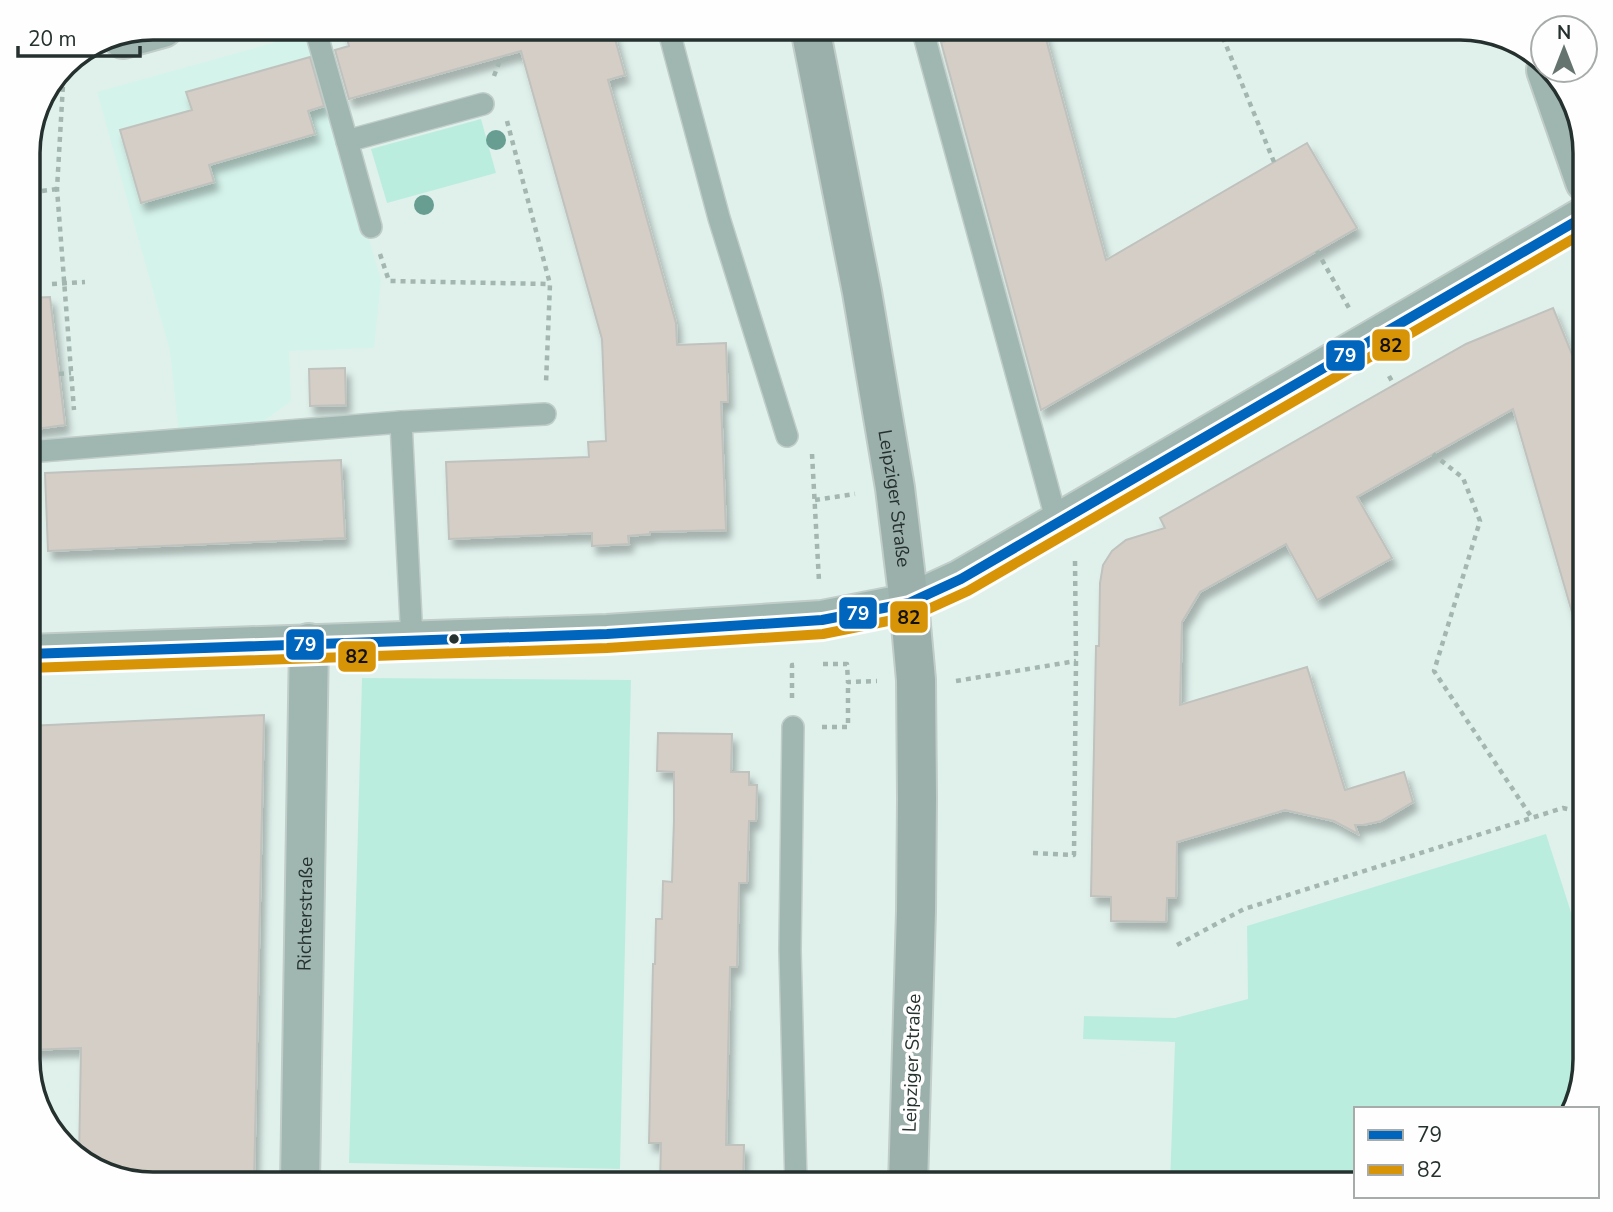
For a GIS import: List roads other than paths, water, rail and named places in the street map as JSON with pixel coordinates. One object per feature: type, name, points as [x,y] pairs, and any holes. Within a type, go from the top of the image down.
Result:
[{"type":"main road","name":"Leipziger Straße","points":[[812,40],[862,292],[895,488],[916,680],[916,911],[908,1172]]},
{"type":"main road","points":[[1554,92],[1572,146]]},
{"type":"street","points":[[40,654],[620,633],[821,620],[909,603],[961,579],[1573,223]]},
{"type":"street","name":"Richterstraße","points":[[300,1172],[309,643]]},
{"type":"lane","points":[[318,40],[371,227]]},
{"type":"lane","points":[[671,40],[719,218],[787,436]]},
{"type":"lane","points":[[925,40],[1057,522]]},
{"type":"lane","points":[[347,141],[493,107]]},
{"type":"lane","points":[[40,451],[401,422],[545,414]]},
{"type":"lane","points":[[401,422],[412,640]]},
{"type":"lane","points":[[793,727],[790,950],[796,1172]]}]
